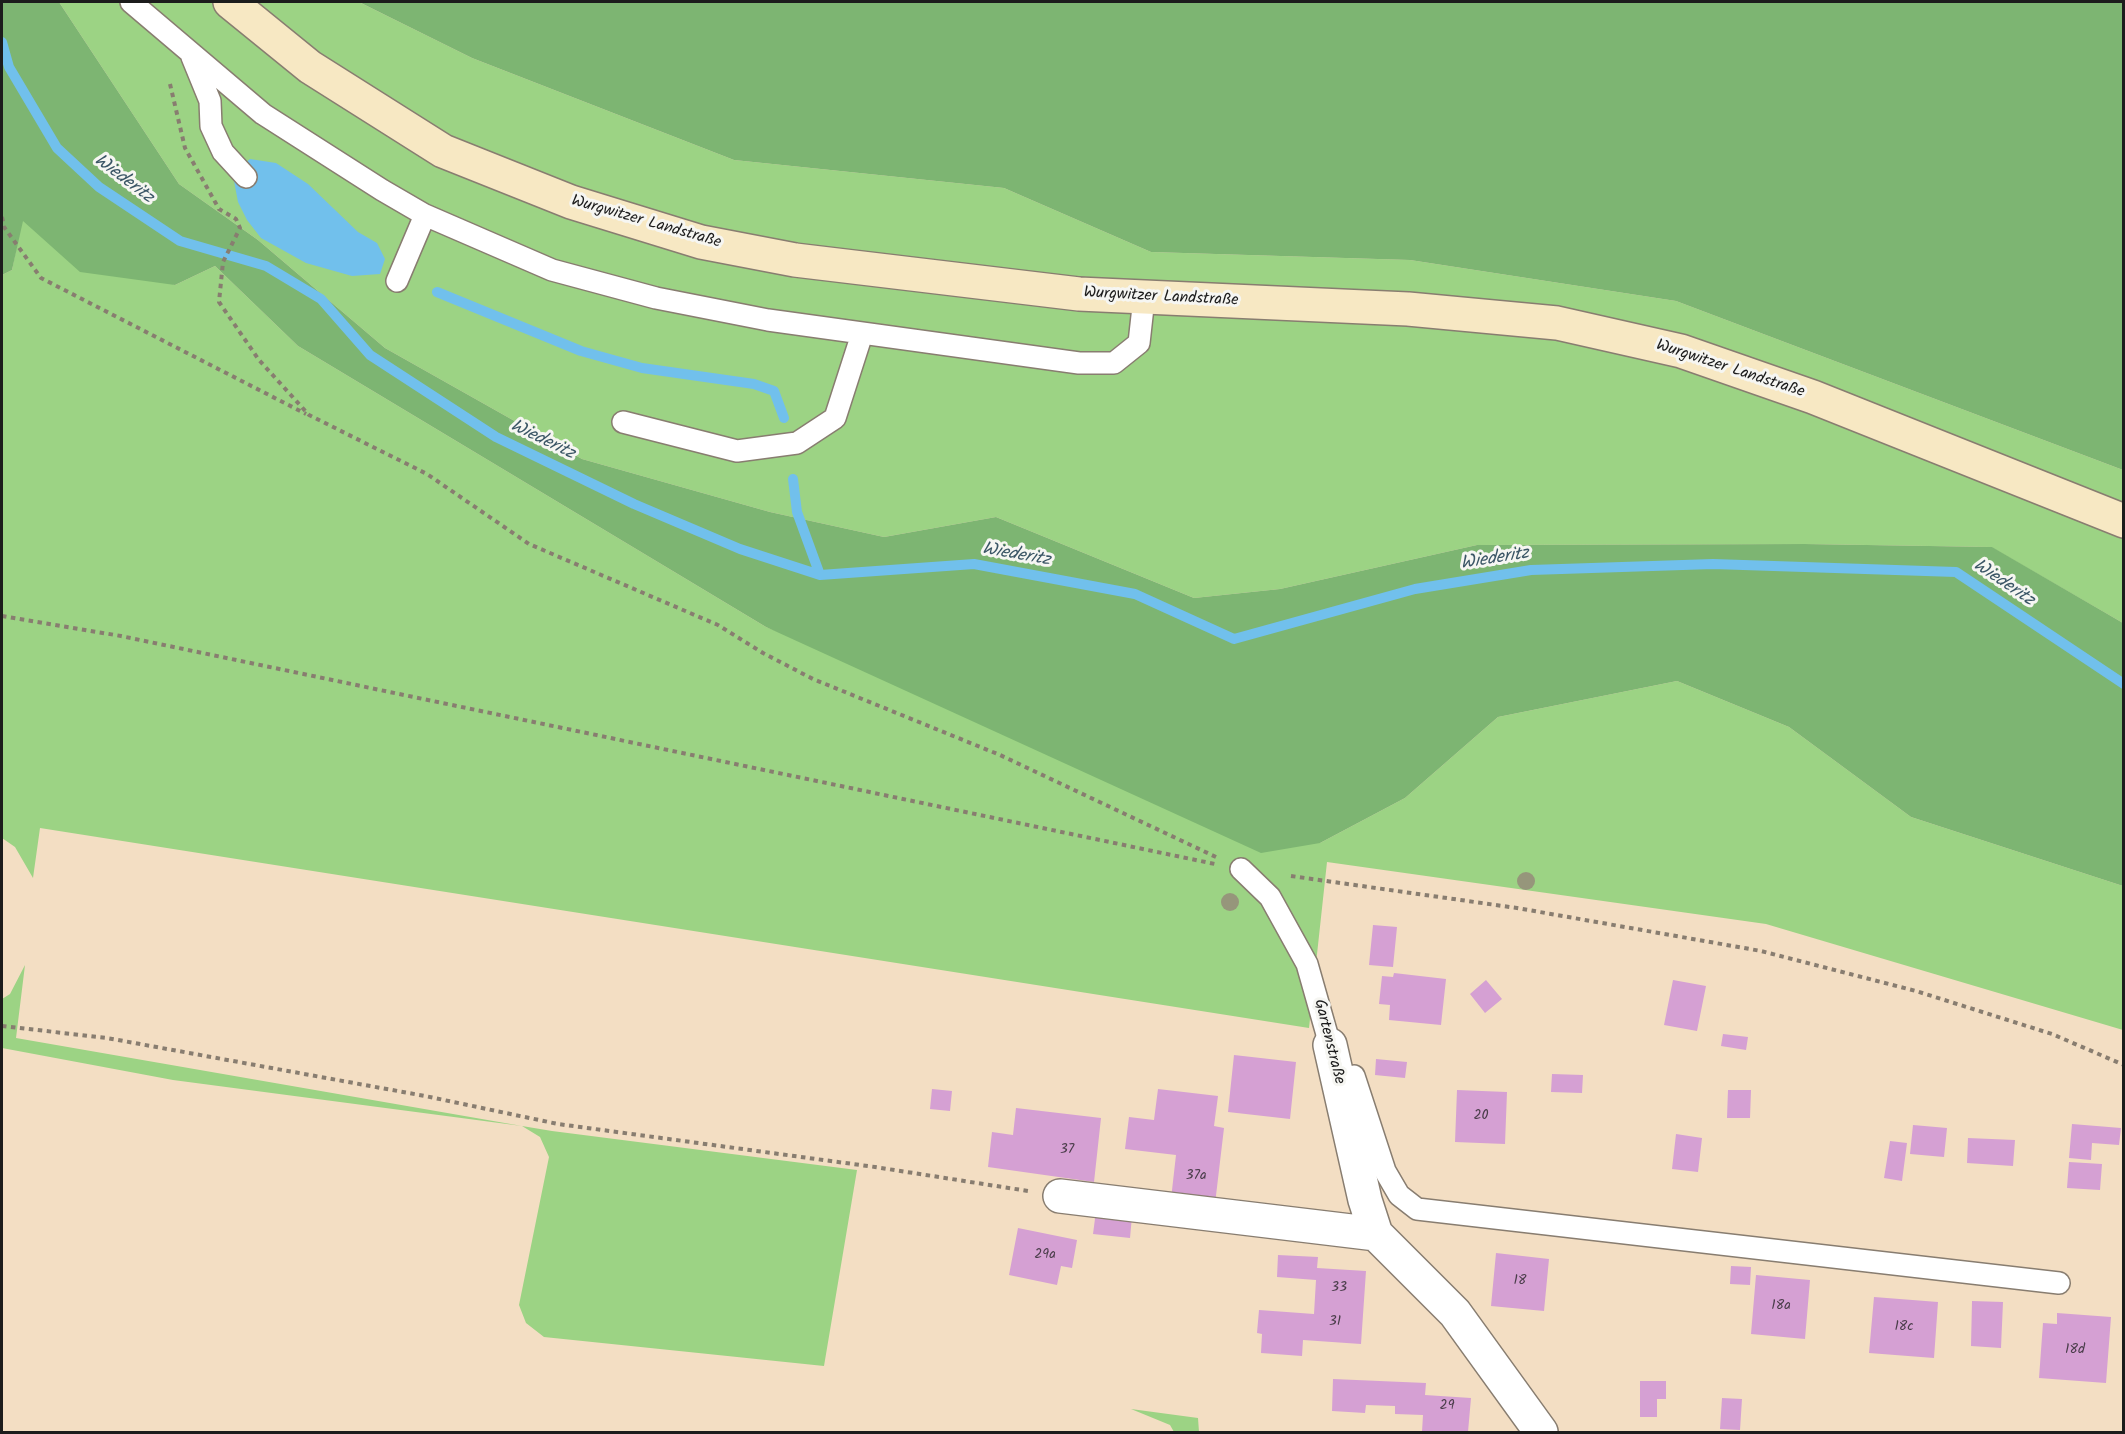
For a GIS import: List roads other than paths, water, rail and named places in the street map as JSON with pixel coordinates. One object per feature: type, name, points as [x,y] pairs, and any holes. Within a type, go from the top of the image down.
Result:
[{"type":"main road","name":"Wurgwitzer Landstraße","points":[[230,2],[310,67],[443,151],[571,202],[701,242],[795,260],[1079,294],[1408,309],[1557,323],[1681,351],[1813,397],[2124,521]]},
{"type":"street","name":"Gartenstraße","points":[[1330,1045],[1365,1200],[1376,1234],[1455,1313],[1541,1432]]},
{"type":"street","points":[[1060,1196],[1376,1234]]},
{"type":"lane","points":[[131,2],[263,114],[425,215],[552,270],[656,298],[768,320],[1079,363],[1114,363],[1138,343],[1144,298]]},
{"type":"lane","points":[[190,53],[210,101],[211,126],[224,152],[246,177]]},
{"type":"lane","points":[[397,281],[425,215]]},
{"type":"lane","points":[[623,422],[737,451],[797,443],[835,418],[862,334]]},
{"type":"lane","name":"Gartenstraße","points":[[1240,869],[1270,897],[1307,964],[1330,1045]]},
{"type":"lane","points":[[1354,1076],[1385,1171],[1399,1195],[1418,1209],[2059,1283]]},
{"type":"water","points":[[250,159],[276,163],[308,184],[358,232],[377,243],[385,259],[380,274],[352,276],[306,263],[261,238],[247,220],[238,202],[234,181],[239,168]]},
{"type":"waterway","name":"Wiederitz","points":[[2,42],[9,67],[57,148],[99,187],[180,241],[266,266],[321,299],[370,355],[496,437],[634,504],[740,549],[820,575],[974,564],[1135,594],[1234,639],[1415,589],[1531,570],[1713,564],[1956,572],[2124,684]]},
{"type":"waterway","points":[[437,292],[581,351],[642,368],[754,384],[774,391],[784,418]]},
{"type":"waterway","points":[[793,479],[797,512],[820,575]]}]
